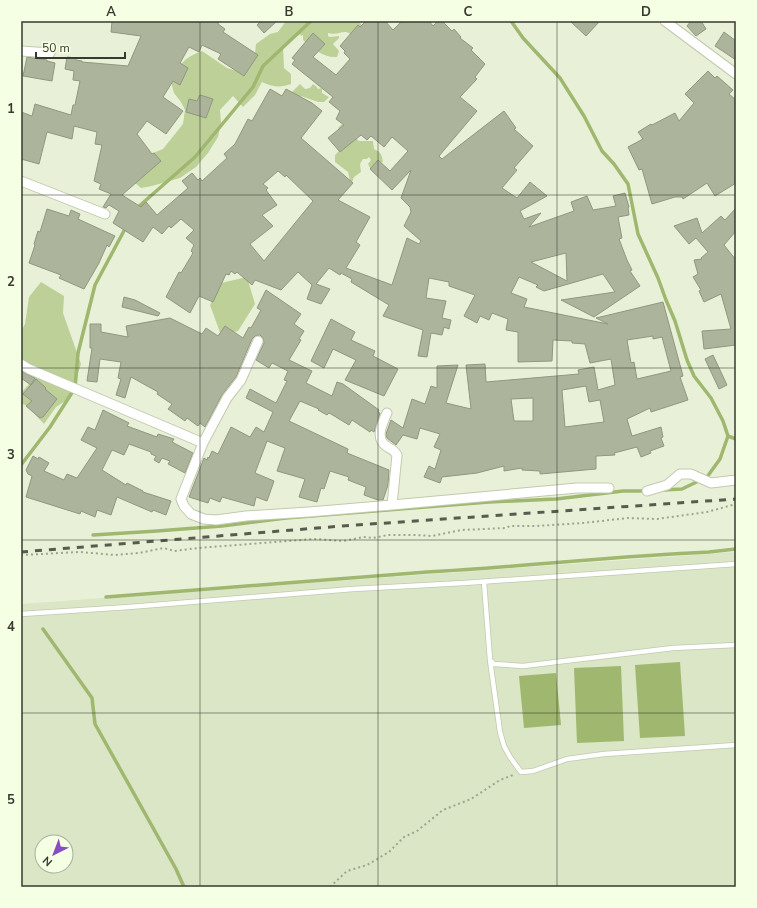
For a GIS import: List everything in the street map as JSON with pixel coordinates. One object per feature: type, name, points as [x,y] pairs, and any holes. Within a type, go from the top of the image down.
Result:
[{"type":"street","points":[[665,21],[736,74]]},
{"type":"street","points":[[21,51],[50,53]]},
{"type":"street","points":[[21,181],[105,214]]},
{"type":"street","points":[[258,341],[240,380],[227,398],[203,443],[182,499],[184,506],[191,514],[204,519],[216,520],[246,516],[392,505],[577,488],[609,488]]},
{"type":"street","points":[[21,364],[203,443]]},
{"type":"street","points":[[387,412],[380,432],[385,446],[393,449],[397,455],[392,505]]},
{"type":"street","points":[[646,491],[667,484],[680,474],[691,474],[711,483],[736,480]]},
{"type":"lane","points":[[21,614],[353,589],[484,582],[736,564]]},
{"type":"lane","points":[[484,582],[490,660],[500,732],[504,746],[521,772],[533,771],[567,759],[604,754],[736,745]]},
{"type":"lane","points":[[490,660],[494,664],[523,666],[673,648],[736,645]]},
{"type":"path","points":[[21,555],[80,552],[115,554],[139,553],[164,548],[174,551],[314,539],[342,541],[388,535],[432,536],[448,532],[506,528],[510,526],[583,523],[628,518],[657,519],[707,512],[736,504]]},
{"type":"path","points":[[330,887],[347,871],[367,865],[389,852],[404,837],[417,831],[443,810],[471,799],[500,780],[521,772]]},
{"type":"shaded area","points":[[286,21],[360,21],[362,29],[357,39],[345,32],[336,34],[328,33],[328,36],[330,37],[339,36],[333,44],[339,51],[337,57],[327,56],[318,52],[303,40],[303,35],[301,36],[300,34],[283,46],[284,68],[291,74],[291,84],[276,86],[262,82],[255,95],[243,107],[233,96],[220,110],[221,123],[218,137],[208,153],[196,167],[180,178],[141,188],[133,181],[153,153],[163,149],[183,124],[185,110],[174,93],[171,82],[183,62],[202,51],[227,68],[240,72],[255,54],[256,44],[270,34],[278,32]]},
{"type":"shaded area","points":[[300,84],[305,89],[310,88],[313,84],[318,89],[322,88],[322,93],[329,97],[324,102],[318,102],[301,96],[294,101],[289,95]]},
{"type":"shaded area","points":[[342,124],[359,141],[373,141],[374,149],[381,154],[383,162],[377,163],[373,168],[370,168],[368,164],[371,160],[369,157],[367,159],[363,159],[360,164],[361,172],[354,177],[351,185],[348,172],[335,162],[335,155],[342,148],[344,136],[338,128]]},
{"type":"shaded area","points":[[247,277],[255,304],[238,331],[221,335],[210,305],[221,283]]},
{"type":"shaded area","points":[[41,282],[64,296],[63,313],[81,364],[70,398],[56,407],[44,424],[27,406],[21,403],[21,393],[36,376],[21,367],[21,331],[25,324],[29,297]]},
{"type":"shaded area","points":[[736,552],[736,887],[21,887],[21,604]]},
{"type":"shaded area","points":[[680,662],[685,736],[640,738],[635,665]]},
{"type":"shaded area","points":[[621,666],[624,741],[577,743],[574,668]]},
{"type":"shaded area","points":[[556,673],[561,725],[524,728],[519,676]]},
{"type":"building","points":[[112,21],[219,21],[218,24],[225,29],[223,32],[258,55],[244,76],[218,59],[221,54],[202,45],[199,52],[189,47],[180,63],[188,68],[180,85],[173,81],[163,97],[183,111],[166,134],[147,121],[137,134],[152,154],[154,153],[161,161],[122,195],[141,207],[146,202],[157,215],[188,188],[182,181],[192,173],[198,180],[200,178],[202,181],[227,158],[224,154],[235,144],[248,119],[252,121],[270,89],[282,96],[286,89],[312,103],[322,111],[301,138],[353,183],[338,200],[370,217],[356,242],[360,245],[346,268],[392,285],[407,238],[419,244],[421,241],[404,226],[411,212],[410,207],[401,198],[411,170],[392,190],[370,169],[378,160],[390,171],[408,151],[392,137],[384,147],[371,136],[367,140],[361,135],[340,152],[328,138],[344,125],[336,119],[340,111],[329,102],[333,97],[292,64],[295,60],[292,58],[313,33],[325,44],[313,57],[336,75],[350,59],[340,46],[358,25],[360,27],[366,21],[385,21],[393,30],[402,21],[429,21],[433,26],[438,21],[442,21],[452,31],[454,29],[461,37],[460,38],[473,48],[471,50],[485,64],[475,77],[477,79],[460,97],[477,111],[439,156],[442,159],[504,111],[516,128],[514,129],[533,146],[514,168],[517,170],[502,188],[517,198],[530,182],[547,196],[520,211],[524,219],[541,213],[529,227],[574,211],[571,202],[587,196],[593,210],[616,206],[613,196],[625,193],[629,207],[629,215],[618,217],[622,238],[619,239],[632,270],[630,271],[640,286],[594,317],[561,300],[615,292],[603,274],[544,291],[536,287],[538,285],[519,277],[511,293],[527,299],[524,307],[608,324],[596,318],[663,302],[683,376],[680,377],[688,400],[651,412],[650,408],[627,419],[632,436],[661,427],[663,437],[661,438],[664,446],[650,451],[651,453],[641,457],[637,447],[614,453],[615,455],[596,456],[596,469],[540,474],[540,471],[522,470],[522,468],[504,471],[504,466],[477,473],[442,477],[440,483],[424,477],[429,466],[435,469],[441,450],[434,447],[440,434],[420,428],[417,439],[403,435],[396,445],[387,438],[386,434],[391,420],[403,428],[412,399],[425,404],[431,386],[437,388],[437,366],[458,365],[446,403],[471,409],[466,365],[485,364],[486,382],[579,374],[578,370],[594,367],[598,390],[615,385],[611,359],[590,363],[585,344],[572,343],[572,341],[553,340],[552,361],[518,362],[518,332],[506,330],[508,319],[492,313],[489,320],[480,316],[477,323],[464,316],[475,295],[449,286],[449,282],[429,278],[426,298],[446,301],[442,318],[451,320],[449,329],[444,327],[442,335],[431,333],[427,357],[418,356],[423,330],[383,316],[389,305],[351,282],[352,279],[341,273],[340,275],[329,268],[316,284],[330,289],[321,304],[307,299],[312,285],[298,272],[281,290],[255,280],[252,285],[237,272],[235,274],[231,271],[229,275],[226,274],[213,302],[199,296],[190,313],[166,297],[179,272],[181,273],[193,253],[191,251],[194,245],[186,238],[194,230],[181,219],[171,228],[169,226],[162,234],[153,227],[143,242],[113,223],[119,211],[109,205],[106,208],[103,207],[111,194],[99,189],[101,184],[94,181],[102,145],[95,144],[97,132],[74,126],[72,139],[47,132],[39,164],[21,159],[21,112],[32,116],[35,104],[71,115],[73,105],[75,105],[80,81],[73,80],[74,71],[65,69],[67,57],[76,58],[76,60],[82,62],[128,66],[141,36],[111,32]],"holes":[[[278,171],[285,177],[286,175],[313,201],[264,261],[250,244],[273,226],[262,215],[277,205],[266,190],[268,188],[263,184]],[[566,253],[567,281],[531,262]],[[653,336],[653,339],[662,337],[671,371],[637,379],[634,362],[631,363],[627,340]],[[586,386],[589,402],[600,400],[604,422],[565,427],[562,390]],[[533,398],[533,421],[514,421],[511,399]]]},
{"type":"building","points":[[261,21],[277,21],[264,33],[257,25]]},
{"type":"building","points":[[570,21],[600,21],[586,36]]},
{"type":"building","points":[[691,21],[701,21],[706,29],[696,36],[687,26]]},
{"type":"building","points":[[724,32],[736,41],[736,60],[715,46]]},
{"type":"building","points":[[27,57],[47,60],[55,63],[52,81],[23,76]]},
{"type":"building","points":[[708,71],[715,78],[717,76],[733,90],[729,94],[736,100],[736,183],[715,196],[707,183],[683,199],[682,197],[675,197],[652,204],[642,169],[639,170],[628,147],[643,139],[638,132],[651,124],[652,125],[675,113],[679,121],[694,103],[685,94]]},
{"type":"building","points":[[200,95],[213,99],[206,118],[186,112],[189,99],[197,101]]},
{"type":"building","points":[[736,208],[736,231],[724,245],[736,260],[736,345],[704,349],[702,331],[731,329],[721,294],[704,302],[699,291],[701,290],[693,277],[698,274],[694,260],[702,259],[701,258],[708,252],[696,238],[689,244],[674,226],[697,218],[702,233],[721,216],[725,220]]},
{"type":"building","points":[[47,209],[69,216],[71,210],[80,214],[78,219],[115,236],[109,247],[107,245],[99,263],[84,289],[59,278],[61,275],[29,263],[38,231],[40,232]]},
{"type":"building","points":[[266,290],[301,314],[294,324],[304,331],[299,339],[301,340],[289,360],[312,371],[306,383],[332,396],[337,382],[343,384],[379,410],[378,412],[380,413],[374,432],[371,430],[370,432],[352,420],[349,425],[329,413],[327,415],[318,410],[319,409],[300,401],[289,421],[348,449],[347,453],[389,470],[388,485],[383,500],[378,500],[364,495],[366,487],[348,480],[349,477],[330,471],[324,489],[321,488],[317,502],[299,497],[305,479],[277,471],[285,448],[267,441],[255,473],[274,481],[267,501],[256,497],[254,506],[222,497],[220,502],[210,498],[208,503],[189,497],[204,458],[207,460],[212,451],[218,454],[231,427],[250,437],[256,427],[264,432],[273,412],[246,398],[250,389],[276,403],[287,381],[284,380],[288,371],[272,363],[269,368],[256,360],[264,343],[263,338],[260,335],[255,336],[252,339],[236,377],[222,395],[205,427],[200,423],[198,426],[187,418],[185,421],[168,409],[172,404],[157,394],[158,392],[131,377],[125,398],[116,395],[121,379],[118,378],[121,362],[100,359],[97,382],[87,381],[92,348],[90,348],[90,324],[101,324],[101,332],[128,337],[126,326],[170,318],[202,334],[206,328],[218,336],[225,326],[243,338],[249,327],[251,328],[261,310],[257,308]]},
{"type":"building","points":[[124,297],[135,300],[160,313],[158,316],[122,307]]},
{"type":"building","points":[[331,319],[355,332],[351,340],[375,351],[373,356],[398,369],[384,396],[345,380],[356,360],[333,349],[324,368],[311,361]]},
{"type":"building","points":[[713,355],[727,385],[719,389],[705,359]]},
{"type":"building","points":[[21,371],[35,378],[31,385],[21,378]]},
{"type":"building","points":[[36,379],[57,399],[43,417],[40,418],[26,406],[32,401],[23,394]]},
{"type":"building","points":[[103,410],[129,423],[127,426],[157,437],[158,434],[174,439],[172,442],[193,453],[185,473],[168,464],[170,461],[162,458],[159,463],[154,460],[156,456],[151,454],[151,452],[129,444],[124,455],[112,450],[102,470],[126,485],[127,483],[143,492],[171,501],[166,515],[153,510],[152,512],[117,497],[111,515],[97,510],[95,517],[81,511],[80,514],[26,497],[32,476],[28,474],[26,470],[33,456],[38,459],[39,457],[49,463],[44,471],[64,480],[67,474],[77,478],[97,448],[81,440],[88,427],[95,430]]},
{"type":"waterway","points":[[137,208],[195,157],[253,87],[263,66],[311,21]]},
{"type":"waterway","points":[[511,21],[523,38],[560,78],[584,116],[602,151],[614,164],[628,184],[638,234],[675,321],[687,360],[694,376],[711,398],[723,421],[728,436],[720,459],[707,477],[682,489],[663,490]]},
{"type":"waterway","points":[[21,465],[50,427],[75,388],[78,353],[95,285],[126,227]]},
{"type":"waterway","points":[[728,436],[736,439]]},
{"type":"waterway","points":[[93,535],[222,526],[286,518],[489,502],[556,499],[623,491],[646,491]]},
{"type":"waterway","points":[[106,597],[736,549]]},
{"type":"waterway","points":[[43,629],[92,698],[95,724],[176,869],[184,887]]},
{"type":"railway","points":[[21,552],[342,526],[736,499]]}]
